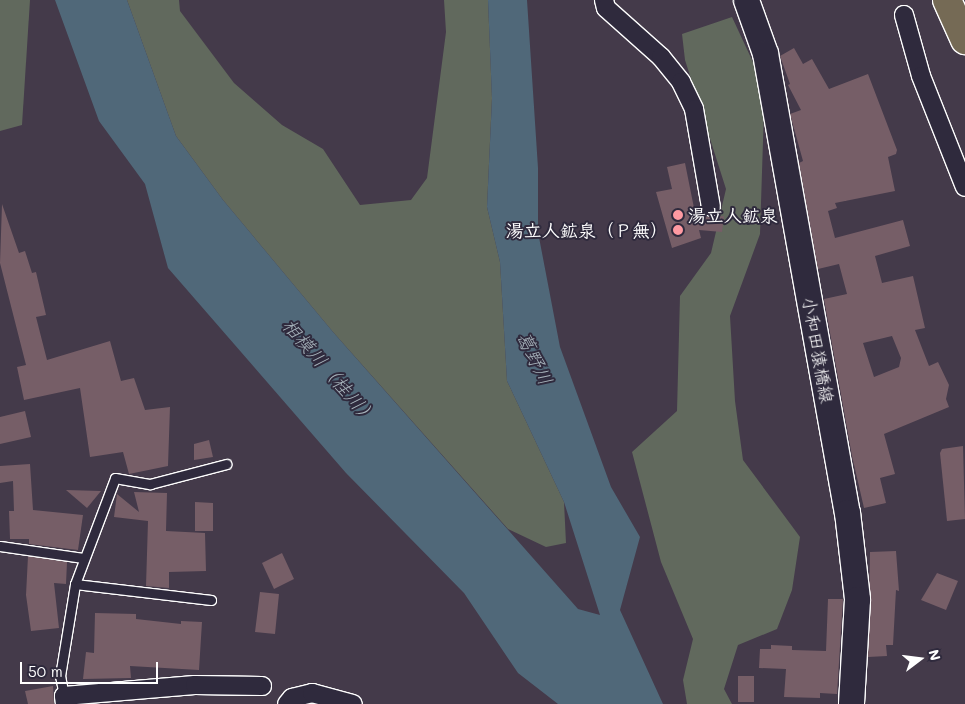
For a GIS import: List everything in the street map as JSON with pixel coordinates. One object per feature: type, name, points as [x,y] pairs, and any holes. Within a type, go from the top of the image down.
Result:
[{"type":"highway","points":[[947,0],[965,40]]},
{"type":"main road","name":"小和田猿橋線","points":[[746,0],[765,53],[846,512],[857,599],[851,704]]},
{"type":"street","points":[[604,0],[606,8],[661,57],[681,82],[694,109],[711,207]]},
{"type":"street","points":[[904,15],[922,76],[965,186]]},
{"type":"street","points":[[65,700],[195,685],[262,686]]},
{"type":"street","points":[[287,704],[292,698],[312,693],[353,704]]},
{"type":"lane","points":[[65,700],[60,676],[75,584],[83,558],[115,478],[150,484],[226,464]]},
{"type":"lane","points":[[0,546],[83,558]]},
{"type":"lane","points":[[75,584],[211,600]]},
{"type":"shaded area","points":[[0,0],[30,0],[22,125],[0,131]]},
{"type":"shaded area","points":[[127,0],[179,0],[180,11],[234,83],[282,125],[323,149],[360,205],[411,200],[427,178],[446,32],[444,0],[488,0],[492,98],[487,207],[500,262],[507,381],[564,502],[566,543],[546,547],[508,529],[333,332],[223,200],[176,136]]},
{"type":"shaded area","points":[[732,17],[759,75],[764,110],[760,234],[730,316],[735,401],[743,460],[800,537],[792,590],[777,629],[738,645],[724,689],[732,704],[687,704],[683,680],[693,639],[661,562],[632,452],[677,411],[680,296],[711,253],[726,189],[685,60],[682,34]]},
{"type":"water","points":[[55,0],[127,0],[176,136],[223,200],[333,332],[578,609],[600,615],[564,502],[507,381],[500,262],[487,207],[492,99],[488,0],[527,0],[538,168],[538,232],[560,347],[611,487],[640,537],[620,610],[663,704],[558,704],[518,673],[464,593],[346,473],[168,268],[145,184],[99,121]]},
{"type":"building","points":[[794,48],[803,64],[812,59],[829,89],[868,74],[897,150],[896,154],[888,157],[895,191],[835,203],[837,208],[828,211],[835,238],[903,220],[910,246],[875,256],[882,283],[913,276],[925,328],[915,330],[929,366],[938,362],[949,385],[946,399],[949,407],[884,434],[895,474],[880,478],[886,503],[864,508],[852,456],[824,299],[847,294],[839,264],[818,269],[799,163],[803,161],[790,114],[801,110],[788,85],[790,84],[780,56]],"holes":[[[892,336],[901,358],[899,367],[874,377],[863,343]]]},
{"type":"building","name":"湯立人鉱泉","points":[[685,163],[695,213],[708,217],[724,216],[722,232],[699,230],[701,238],[672,248],[656,192],[672,189],[667,167]]},
{"type":"building","points":[[2,204],[19,253],[25,251],[32,273],[36,272],[46,315],[36,317],[47,360],[110,341],[121,381],[134,378],[145,410],[170,407],[168,466],[129,474],[123,452],[90,457],[80,388],[24,400],[17,367],[26,365],[0,263]]},
{"type":"building","points":[[25,411],[31,437],[0,444],[0,417]]},
{"type":"building","points":[[209,440],[213,457],[194,460],[194,444]]},
{"type":"building","points":[[963,446],[965,519],[947,521],[940,453],[942,449]]},
{"type":"building","points":[[30,464],[33,510],[83,515],[78,550],[29,544],[29,539],[10,539],[9,511],[14,511],[13,481],[0,483],[0,466]]},
{"type":"building","points":[[66,490],[101,491],[87,508]]},
{"type":"building","points":[[134,492],[167,493],[166,531],[205,533],[206,571],[169,572],[169,588],[146,586],[148,521],[114,517],[117,494],[139,512]]},
{"type":"building","points":[[195,502],[213,503],[213,531],[195,531]]},
{"type":"building","points":[[896,551],[899,591],[896,590],[893,645],[886,645],[887,656],[868,657],[870,552]]},
{"type":"building","points":[[282,553],[294,579],[274,589],[262,563]]},
{"type":"building","points":[[28,556],[67,562],[66,584],[54,583],[59,628],[31,631],[26,595]]},
{"type":"building","points":[[937,573],[958,581],[946,610],[921,600]]},
{"type":"building","points":[[260,592],[279,594],[275,634],[255,632]]},
{"type":"building","points":[[828,599],[843,599],[837,694],[820,693],[820,698],[784,697],[786,669],[759,668],[760,649],[771,649],[771,645],[792,646],[792,650],[826,651]]},
{"type":"building","points":[[95,613],[136,614],[136,619],[181,624],[181,621],[202,622],[199,670],[130,666],[131,678],[83,679],[86,652],[94,653]]},
{"type":"building","points":[[738,676],[754,676],[754,702],[738,702]]},
{"type":"building","points":[[53,686],[54,704],[28,704],[25,691]]},
{"type":"place","name":"湯立人鉱泉","points":[[678,215]]},
{"type":"place","name":"湯立人鉱泉（Ｐ無）","points":[[678,230]]},
{"type":"water label","name":"葛野川","points":[[535,358]]},
{"type":"water label","name":"相模川（桂川）","points":[[330,371]]}]
